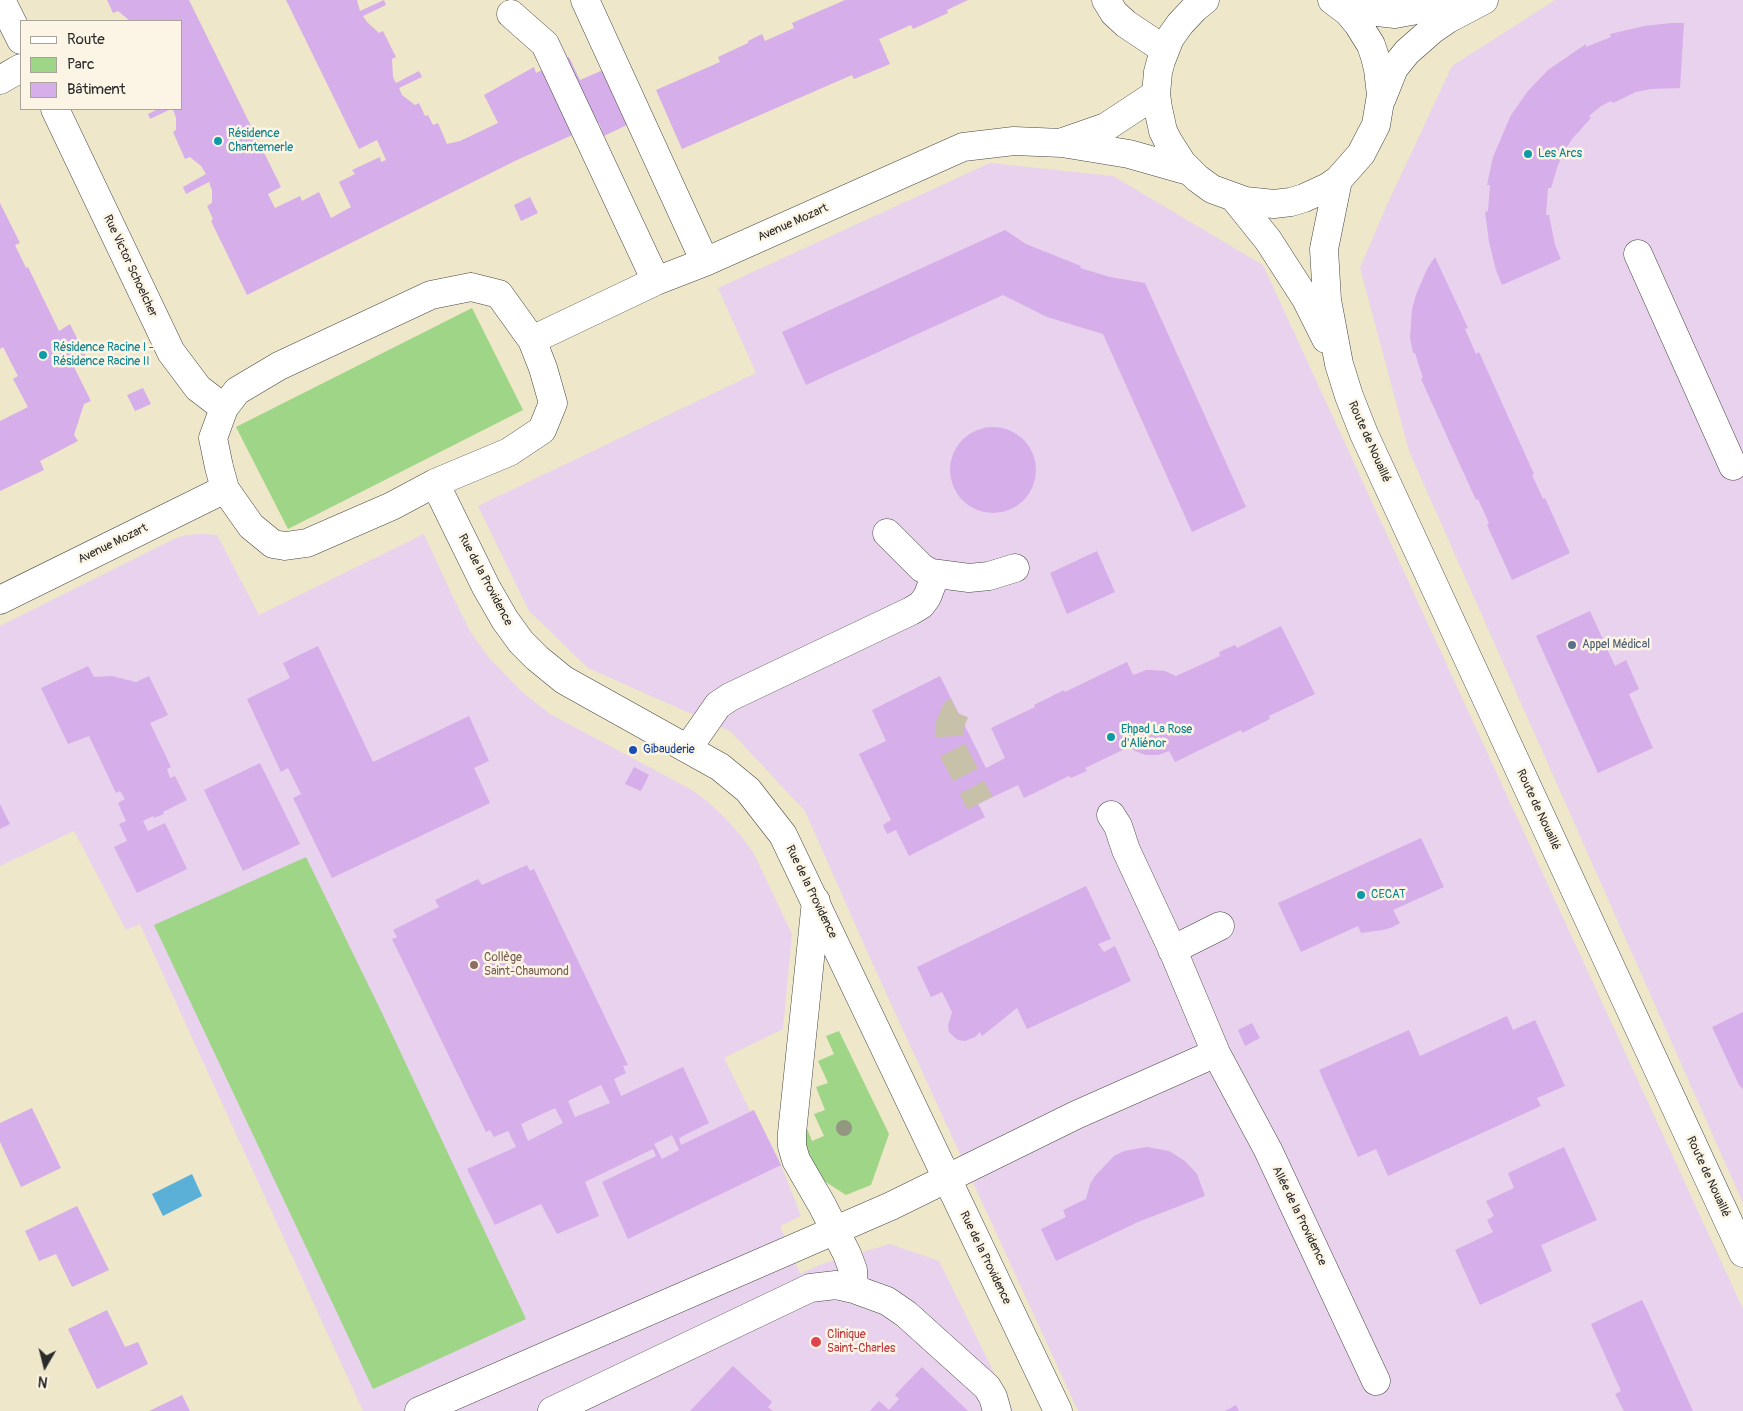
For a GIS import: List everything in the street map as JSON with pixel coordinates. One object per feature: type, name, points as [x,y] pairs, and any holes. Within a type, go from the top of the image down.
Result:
[{"type":"street","points":[[585,0],[705,262]]},
{"type":"street","points":[[1106,0],[1114,13],[1126,24],[1165,50]]},
{"type":"street","points":[[1332,0],[1348,12],[1358,24],[1371,46],[1378,69],[1380,106]]},
{"type":"street","points":[[1338,0],[1369,11],[1395,14],[1412,12],[1447,0]]},
{"type":"street","points":[[1202,1],[1180,24],[1165,50],[1158,72],[1156,94],[1160,117],[1168,141],[1189,171],[1212,189],[1235,199],[1256,203],[1291,202],[1318,192],[1338,180],[1354,165],[1367,145],[1376,126],[1380,106],[1391,74],[1407,52],[1448,19],[1484,0]]},
{"type":"street","points":[[0,2],[3,4],[20,38]]},
{"type":"street","points":[[512,14],[545,44],[656,281]]},
{"type":"street","points":[[0,80],[20,69]]},
{"type":"street","name":"Avenue Mozart","points":[[1062,143],[1106,127],[1156,94]]},
{"type":"street","name":"Rue Victor Schoelcher","points":[[55,110],[171,352],[198,388],[224,408]]},
{"type":"street","name":"Avenue Mozart","points":[[532,340],[656,281],[705,262],[963,147],[1014,141],[1062,143],[1129,154],[1189,171]]},
{"type":"street","name":"Route de Nouaillé","points":[[1338,180],[1324,249],[1328,300],[1339,364],[1349,396],[1368,443],[1741,1243]]},
{"type":"street","name":"Route de Nouaillé","points":[[1235,199],[1268,240],[1306,299],[1339,364]]},
{"type":"street","points":[[1638,254],[1733,466]]},
{"type":"street","points":[[471,287],[499,294],[532,340],[543,368],[553,403],[542,430],[509,452],[435,483],[392,506],[307,543],[284,546],[274,544],[251,526],[226,489],[213,438],[224,408],[237,391],[280,366],[432,295],[471,287]]},
{"type":"street","name":"Rue de la Providence","points":[[435,483],[486,587],[505,620],[537,658],[564,680],[720,767],[748,790],[783,835],[1058,1411]]},
{"type":"street","name":"Avenue Mozart","points":[[0,600],[226,489]]},
{"type":"street","points":[[887,533],[922,568],[936,574],[960,578],[976,578],[1015,568]]},
{"type":"street","points":[[688,748],[718,705],[730,697],[912,611],[927,597],[936,574]]},
{"type":"street","name":"Allée de la Providence","points":[[1111,815],[1118,826],[1126,850],[1172,950],[1216,1054],[1268,1150],[1376,1381]]},
{"type":"street","points":[[816,901],[795,1095],[792,1146],[796,1160],[835,1230],[853,1270],[854,1289]]},
{"type":"street","points":[[1172,950],[1220,926]]},
{"type":"street","points":[[419,1411],[891,1206],[1076,1115],[1216,1054]]},
{"type":"street","points":[[552,1411],[810,1288],[836,1285],[854,1289],[887,1301],[906,1314],[987,1387],[993,1397],[997,1411]]},
{"type":"shaded area","points":[[1555,0],[1743,0],[1743,1203],[1409,451],[1360,268],[1386,207],[1452,66]]},
{"type":"shaded area","points":[[990,163],[1113,176],[1263,265],[1743,1309],[1743,1411],[1078,1411],[870,958],[805,811],[730,731],[588,668],[529,611],[478,506],[756,373],[718,288]]},
{"type":"shaded area","name":"Collège Saint-Chaumond","points":[[202,534],[217,535],[259,615],[424,534],[471,633],[490,659],[521,691],[550,714],[692,790],[725,818],[754,854],[792,934],[783,1029],[724,1058],[750,1111],[754,1110],[781,1165],[801,1216],[780,1226],[800,1274],[822,1264],[890,1244],[939,1261],[1013,1411],[363,1411],[140,924],[126,930],[74,831],[0,866],[0,626],[176,538]]},
{"type":"green space","points":[[472,308],[523,410],[288,529],[236,427]]},
{"type":"green space","points":[[306,857],[382,1013],[526,1319],[373,1389],[154,925]]},
{"type":"green space","points":[[839,1031],[889,1134],[871,1185],[846,1195],[818,1177],[804,1151],[803,1118],[812,1141],[824,1136],[814,1114],[825,1110],[816,1087],[828,1083],[818,1061],[834,1054],[826,1036]]},
{"type":"water","points":[[192,1174],[202,1196],[163,1216],[152,1194]]},
{"type":"building","points":[[107,0],[189,0],[281,187],[268,194],[275,208],[300,196],[302,201],[319,192],[331,218],[351,207],[339,182],[355,174],[352,170],[380,157],[381,162],[386,160],[377,140],[359,149],[286,0],[357,0],[360,11],[384,0],[386,5],[363,16],[379,33],[383,31],[396,57],[392,59],[393,77],[396,83],[419,71],[422,77],[399,88],[402,95],[415,105],[419,103],[425,116],[428,115],[433,125],[438,123],[447,144],[460,141],[498,123],[484,95],[534,67],[536,73],[569,57],[580,80],[603,70],[627,125],[604,136],[599,123],[517,160],[247,295],[211,221],[213,219],[207,206],[212,203],[212,190],[209,182],[186,194],[183,187],[206,174],[201,166],[190,157],[185,159],[173,132],[176,130],[176,118],[173,110],[182,110],[182,20],[129,20],[118,11],[113,13]]},
{"type":"building","points":[[845,0],[968,0],[947,10],[948,13],[913,29],[911,25],[879,39],[890,64],[854,79],[852,75],[682,149],[656,90],[720,62],[718,57],[762,34],[765,41],[794,28],[792,23]]},
{"type":"building","name":"Les Arcs","points":[[1684,23],[1680,88],[1651,89],[1636,92],[1613,103],[1611,101],[1601,106],[1589,116],[1591,118],[1572,139],[1564,152],[1551,188],[1548,188],[1546,215],[1549,215],[1555,245],[1561,259],[1502,285],[1489,242],[1485,212],[1488,211],[1490,185],[1487,185],[1493,157],[1511,115],[1528,91],[1548,70],[1586,44],[1586,47],[1611,37],[1610,34],[1644,26]]},
{"type":"building","points":[[156,110],[169,110],[150,119],[148,114]]},
{"type":"building","points":[[530,197],[538,213],[521,221],[514,205]]},
{"type":"building","name":"Résidence Racine I - Résidence Racine II","points":[[0,203],[20,243],[15,245],[26,268],[28,267],[59,331],[70,324],[87,359],[73,365],[91,401],[84,404],[74,435],[78,441],[40,461],[44,470],[0,491],[0,421],[28,407],[13,379],[18,376],[3,347],[0,349]]},
{"type":"building","points":[[1005,230],[1026,244],[1081,266],[1080,268],[1110,277],[1145,283],[1246,507],[1192,532],[1103,334],[1047,317],[1003,295],[806,385],[782,332]]},
{"type":"building","points":[[1435,257],[1468,328],[1465,329],[1476,354],[1479,352],[1534,474],[1532,475],[1543,499],[1545,498],[1570,553],[1512,580],[1487,525],[1489,523],[1478,499],[1476,500],[1421,379],[1423,378],[1415,353],[1413,353],[1410,338],[1412,309],[1427,269]]},
{"type":"building","points":[[143,388],[151,404],[135,411],[127,395]]},
{"type":"building","points":[[993,427],[1010,430],[1024,439],[1033,453],[1036,470],[1033,487],[1024,501],[1010,510],[993,513],[976,510],[962,501],[953,487],[950,470],[953,453],[962,439],[976,430]]},
{"type":"building","points":[[1097,551],[1115,592],[1067,614],[1050,573]]},
{"type":"building","points":[[1590,611],[1615,666],[1626,660],[1639,689],[1629,694],[1653,748],[1598,773],[1536,636]]},
{"type":"building","name":"Ehpad La Rose d'Aliénor","points":[[1281,626],[1315,694],[1269,716],[1270,719],[1242,733],[1241,730],[1175,762],[1169,751],[1158,755],[1146,755],[1129,747],[1085,768],[1087,771],[1071,778],[1069,776],[1024,798],[1018,785],[978,804],[985,817],[909,856],[896,830],[887,834],[883,825],[891,820],[859,754],[886,741],[872,710],[940,676],[986,768],[1005,758],[991,728],[1035,707],[1034,705],[1064,690],[1065,692],[1127,662],[1133,675],[1146,670],[1153,670],[1165,671],[1176,676],[1220,656],[1219,652],[1235,645],[1237,648]]},
{"type":"building","points":[[318,646],[373,762],[469,716],[489,761],[474,768],[490,803],[332,878],[293,798],[301,794],[288,768],[281,772],[247,699],[290,678],[283,663]]},
{"type":"building","points":[[88,666],[94,677],[112,676],[136,682],[149,676],[168,715],[150,723],[171,767],[167,769],[170,778],[175,776],[187,800],[163,812],[164,814],[154,818],[153,816],[143,821],[148,831],[165,823],[187,869],[137,893],[114,847],[127,841],[119,824],[126,821],[118,803],[125,799],[120,791],[116,793],[89,736],[68,744],[41,688]]},
{"type":"building","points":[[260,763],[300,844],[243,871],[204,790]]},
{"type":"building","points":[[634,767],[649,775],[641,791],[625,784]]},
{"type":"building","points":[[0,804],[10,824],[0,829]]},
{"type":"building","name":"CECAT","points":[[1421,838],[1444,887],[1393,910],[1400,923],[1393,927],[1361,933],[1358,926],[1301,952],[1278,903]]},
{"type":"building","points":[[527,865],[530,871],[534,869],[628,1065],[623,1066],[626,1073],[614,1079],[621,1096],[683,1067],[709,1123],[679,1138],[681,1145],[754,1110],[781,1165],[628,1239],[602,1182],[656,1156],[653,1149],[585,1182],[599,1216],[557,1234],[541,1204],[495,1225],[467,1169],[516,1147],[508,1131],[494,1137],[490,1130],[486,1132],[392,939],[397,937],[393,930],[439,907],[435,900],[478,879],[482,885]],"holes":[[[601,1085],[610,1103],[575,1117],[568,1101]],[[555,1108],[563,1123],[528,1141],[521,1124]],[[672,1135],[679,1150],[662,1159],[654,1144]]]},
{"type":"building","points":[[1086,886],[1111,939],[1098,944],[1104,952],[1115,946],[1131,981],[1027,1029],[1017,1008],[982,1036],[980,1032],[975,1037],[965,1041],[954,1037],[949,1032],[948,1026],[952,1012],[942,992],[931,997],[917,967]]},
{"type":"building","points":[[1743,1012],[1743,1089],[1739,1085],[1712,1027]]},
{"type":"building","points":[[1507,1016],[1513,1030],[1535,1020],[1565,1086],[1537,1098],[1541,1106],[1388,1176],[1376,1149],[1358,1157],[1319,1070],[1409,1030],[1420,1056]]},
{"type":"building","points":[[1252,1023],[1260,1038],[1245,1046],[1238,1030]]},
{"type":"building","points":[[32,1108],[61,1168],[21,1187],[0,1142],[0,1123]]},
{"type":"building","points":[[1147,1147],[1169,1151],[1185,1161],[1197,1174],[1205,1196],[1138,1222],[1056,1261],[1041,1229],[1066,1217],[1063,1210],[1086,1199],[1090,1184],[1095,1176],[1114,1156],[1124,1151]]},
{"type":"building","points":[[1564,1147],[1597,1220],[1541,1245],[1552,1271],[1480,1305],[1455,1250],[1493,1232],[1487,1220],[1494,1216],[1486,1201],[1514,1188],[1508,1173]]},
{"type":"building","points":[[77,1206],[109,1270],[72,1287],[56,1254],[39,1261],[25,1231]]},
{"type":"building","points":[[1642,1300],[1693,1411],[1624,1411],[1615,1394],[1621,1391],[1591,1324]]},
{"type":"building","points":[[107,1310],[125,1347],[138,1342],[148,1364],[97,1389],[68,1329]]},
{"type":"building","points":[[733,1366],[772,1402],[768,1407],[773,1411],[690,1411]]},
{"type":"building","points":[[922,1367],[968,1411],[870,1411],[879,1401],[889,1410],[899,1399],[895,1395]]},
{"type":"building","points":[[182,1395],[190,1411],[149,1411],[172,1400]]},
{"type":"building","points":[[1236,1405],[1239,1411],[1225,1411]]},
{"type":"tunnel","points":[[957,711],[949,727],[950,745],[980,803]]},
{"type":"place","name":"Résidence Chantemerle","points":[[218,141]]},
{"type":"place","name":"Les Arcs","points":[[1528,154]]},
{"type":"place","name":"Résidence Racine I - Résidence Racine II","points":[[43,355]]},
{"type":"place","name":"Appel Médical","points":[[1572,645]]},
{"type":"place","name":"Ehpad La Rose d'Aliénor","points":[[1111,737]]},
{"type":"place","name":"Gibauderie","points":[[633,750]]},
{"type":"place","name":"CECAT","points":[[1361,895]]},
{"type":"place","name":"Collège Saint-Chaumond","points":[[474,965]]},
{"type":"place","name":"Clinique Saint-Charles","points":[[816,1342]]}]
